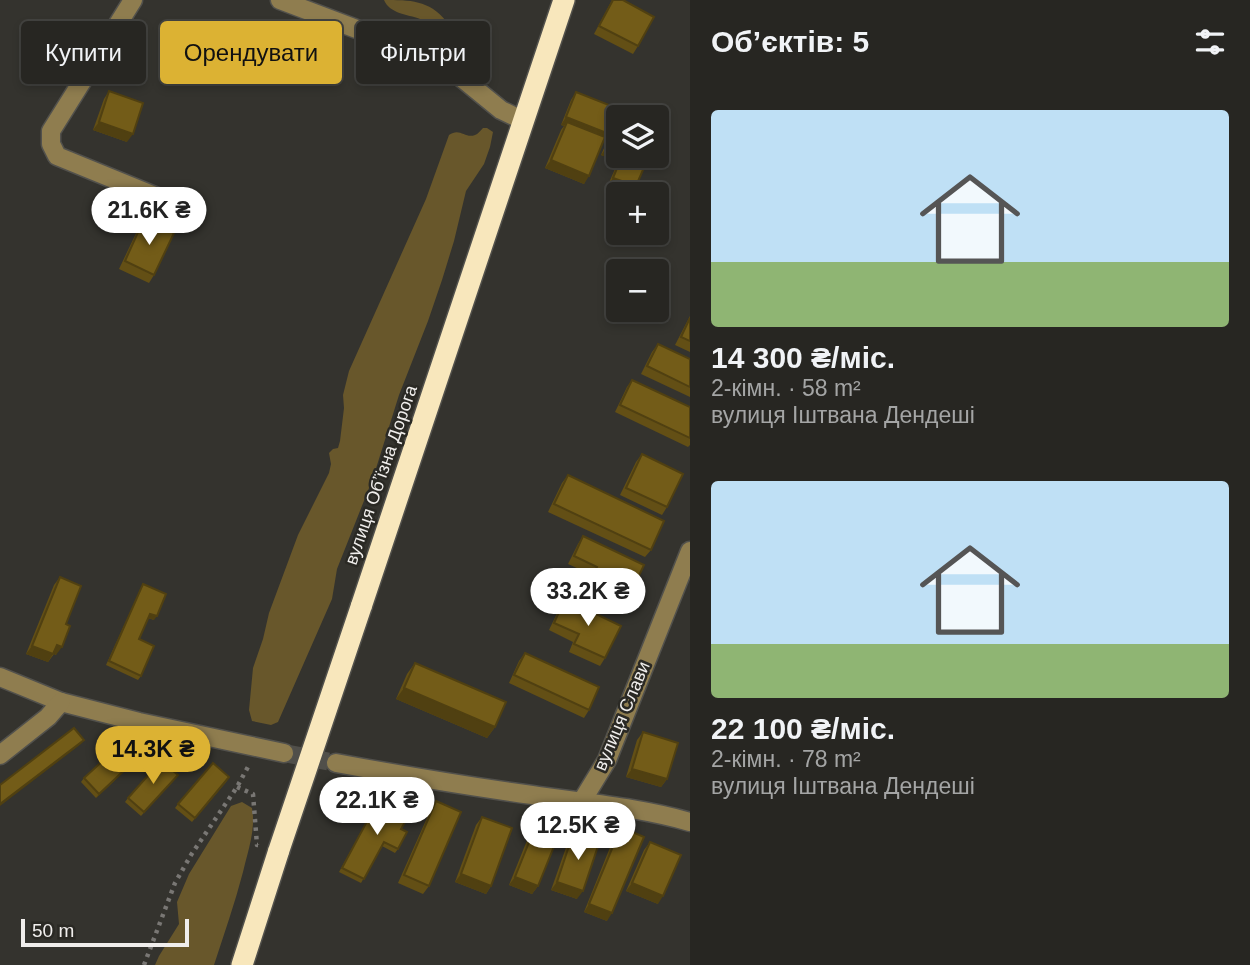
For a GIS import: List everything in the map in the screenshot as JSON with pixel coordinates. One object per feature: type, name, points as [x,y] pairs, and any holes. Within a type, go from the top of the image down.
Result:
[{"type":"highway","name":"вулиця Обʼїзна Дорога","points":[[242,965],[564,0]]},
{"type":"street","points":[[133,0],[51,131],[51,144],[57,156],[194,212]]},
{"type":"street","points":[[280,0],[441,61],[501,110],[524,121]]},
{"type":"street","name":"вулиця Слави","points":[[582,802],[607,760],[690,551]]},
{"type":"street","points":[[0,677],[61,702],[139,722],[284,753]]},
{"type":"street","points":[[0,755],[61,702]]},
{"type":"street","points":[[336,763],[658,813],[690,822]]},
{"type":"path","points":[[144,965],[175,883],[237,787],[259,747]]},
{"type":"path","points":[[237,787],[253,794],[257,845]]},
{"type":"shaded area","points":[[384,0],[411,1],[426,5],[446,21],[421,21],[387,5]]},
{"type":"shaded area","points":[[483,128],[493,132],[490,147],[484,164],[466,191],[442,280],[399,395],[373,478],[337,569],[332,599],[278,722],[271,725],[252,721],[249,710],[253,668],[269,613],[298,535],[329,473],[329,453],[338,448],[344,408],[343,395],[349,371],[426,199],[449,135],[456,132],[471,136]]},
{"type":"shaded area","points":[[242,802],[252,808],[251,840],[214,965],[155,965],[179,924],[177,902],[189,874],[231,806]]},
{"type":"building","points":[[613,0],[623,0],[654,17],[638,46],[599,26]]},
{"type":"building","points":[[109,91],[143,103],[133,134],[99,122]]},
{"type":"building","points":[[576,92],[609,105],[606,105],[606,133],[566,117]]},
{"type":"building","points":[[567,122],[605,137],[589,176],[551,160]]},
{"type":"building","points":[[617,168],[644,168],[638,182],[624,182],[613,178]]},
{"type":"building","points":[[144,219],[174,233],[154,275],[125,261]]},
{"type":"building","points":[[690,318],[690,341],[681,337]]},
{"type":"building","points":[[658,344],[690,359],[690,387],[647,366]]},
{"type":"building","points":[[632,380],[690,407],[690,438],[620,405]]},
{"type":"building","points":[[642,454],[683,474],[667,507],[626,488]]},
{"type":"building","points":[[568,475],[664,521],[651,550],[554,504]]},
{"type":"building","points":[[583,536],[644,565],[628,599],[610,590],[612,585],[593,575],[597,567],[574,556]]},
{"type":"building","points":[[60,577],[81,586],[66,624],[70,626],[62,647],[57,645],[53,654],[32,646]]},
{"type":"building","points":[[143,584],[166,594],[157,616],[150,614],[139,639],[154,646],[141,676],[109,661]]},
{"type":"building","points":[[565,599],[621,626],[605,658],[574,644],[579,634],[554,623]]},
{"type":"building","points":[[525,653],[599,687],[589,710],[514,675]]},
{"type":"building","points":[[415,663],[506,702],[495,727],[404,688]]},
{"type":"building","points":[[74,728],[84,740],[0,804],[0,785]]},
{"type":"building","points":[[643,732],[678,743],[667,779],[632,769]]},
{"type":"building","points":[[119,746],[134,761],[99,794],[84,778]]},
{"type":"building","points":[[161,761],[178,775],[144,812],[128,798]]},
{"type":"building","points":[[213,763],[229,777],[195,818],[178,804]]},
{"type":"building","points":[[380,797],[410,813],[401,829],[407,832],[398,849],[384,842],[364,879],[342,868]]},
{"type":"building","points":[[436,801],[461,812],[429,886],[404,875]]},
{"type":"building","points":[[482,817],[512,828],[491,886],[461,874]]},
{"type":"building","points":[[538,820],[561,829],[538,886],[515,877]]},
{"type":"building","points":[[621,827],[644,837],[612,913],[589,904]]},
{"type":"building","points":[[573,834],[599,843],[583,891],[557,882]]},
{"type":"building","points":[[650,842],[681,855],[663,896],[632,883]]},
{"type":"tunnel","points":[[284,753],[336,763]]}]
